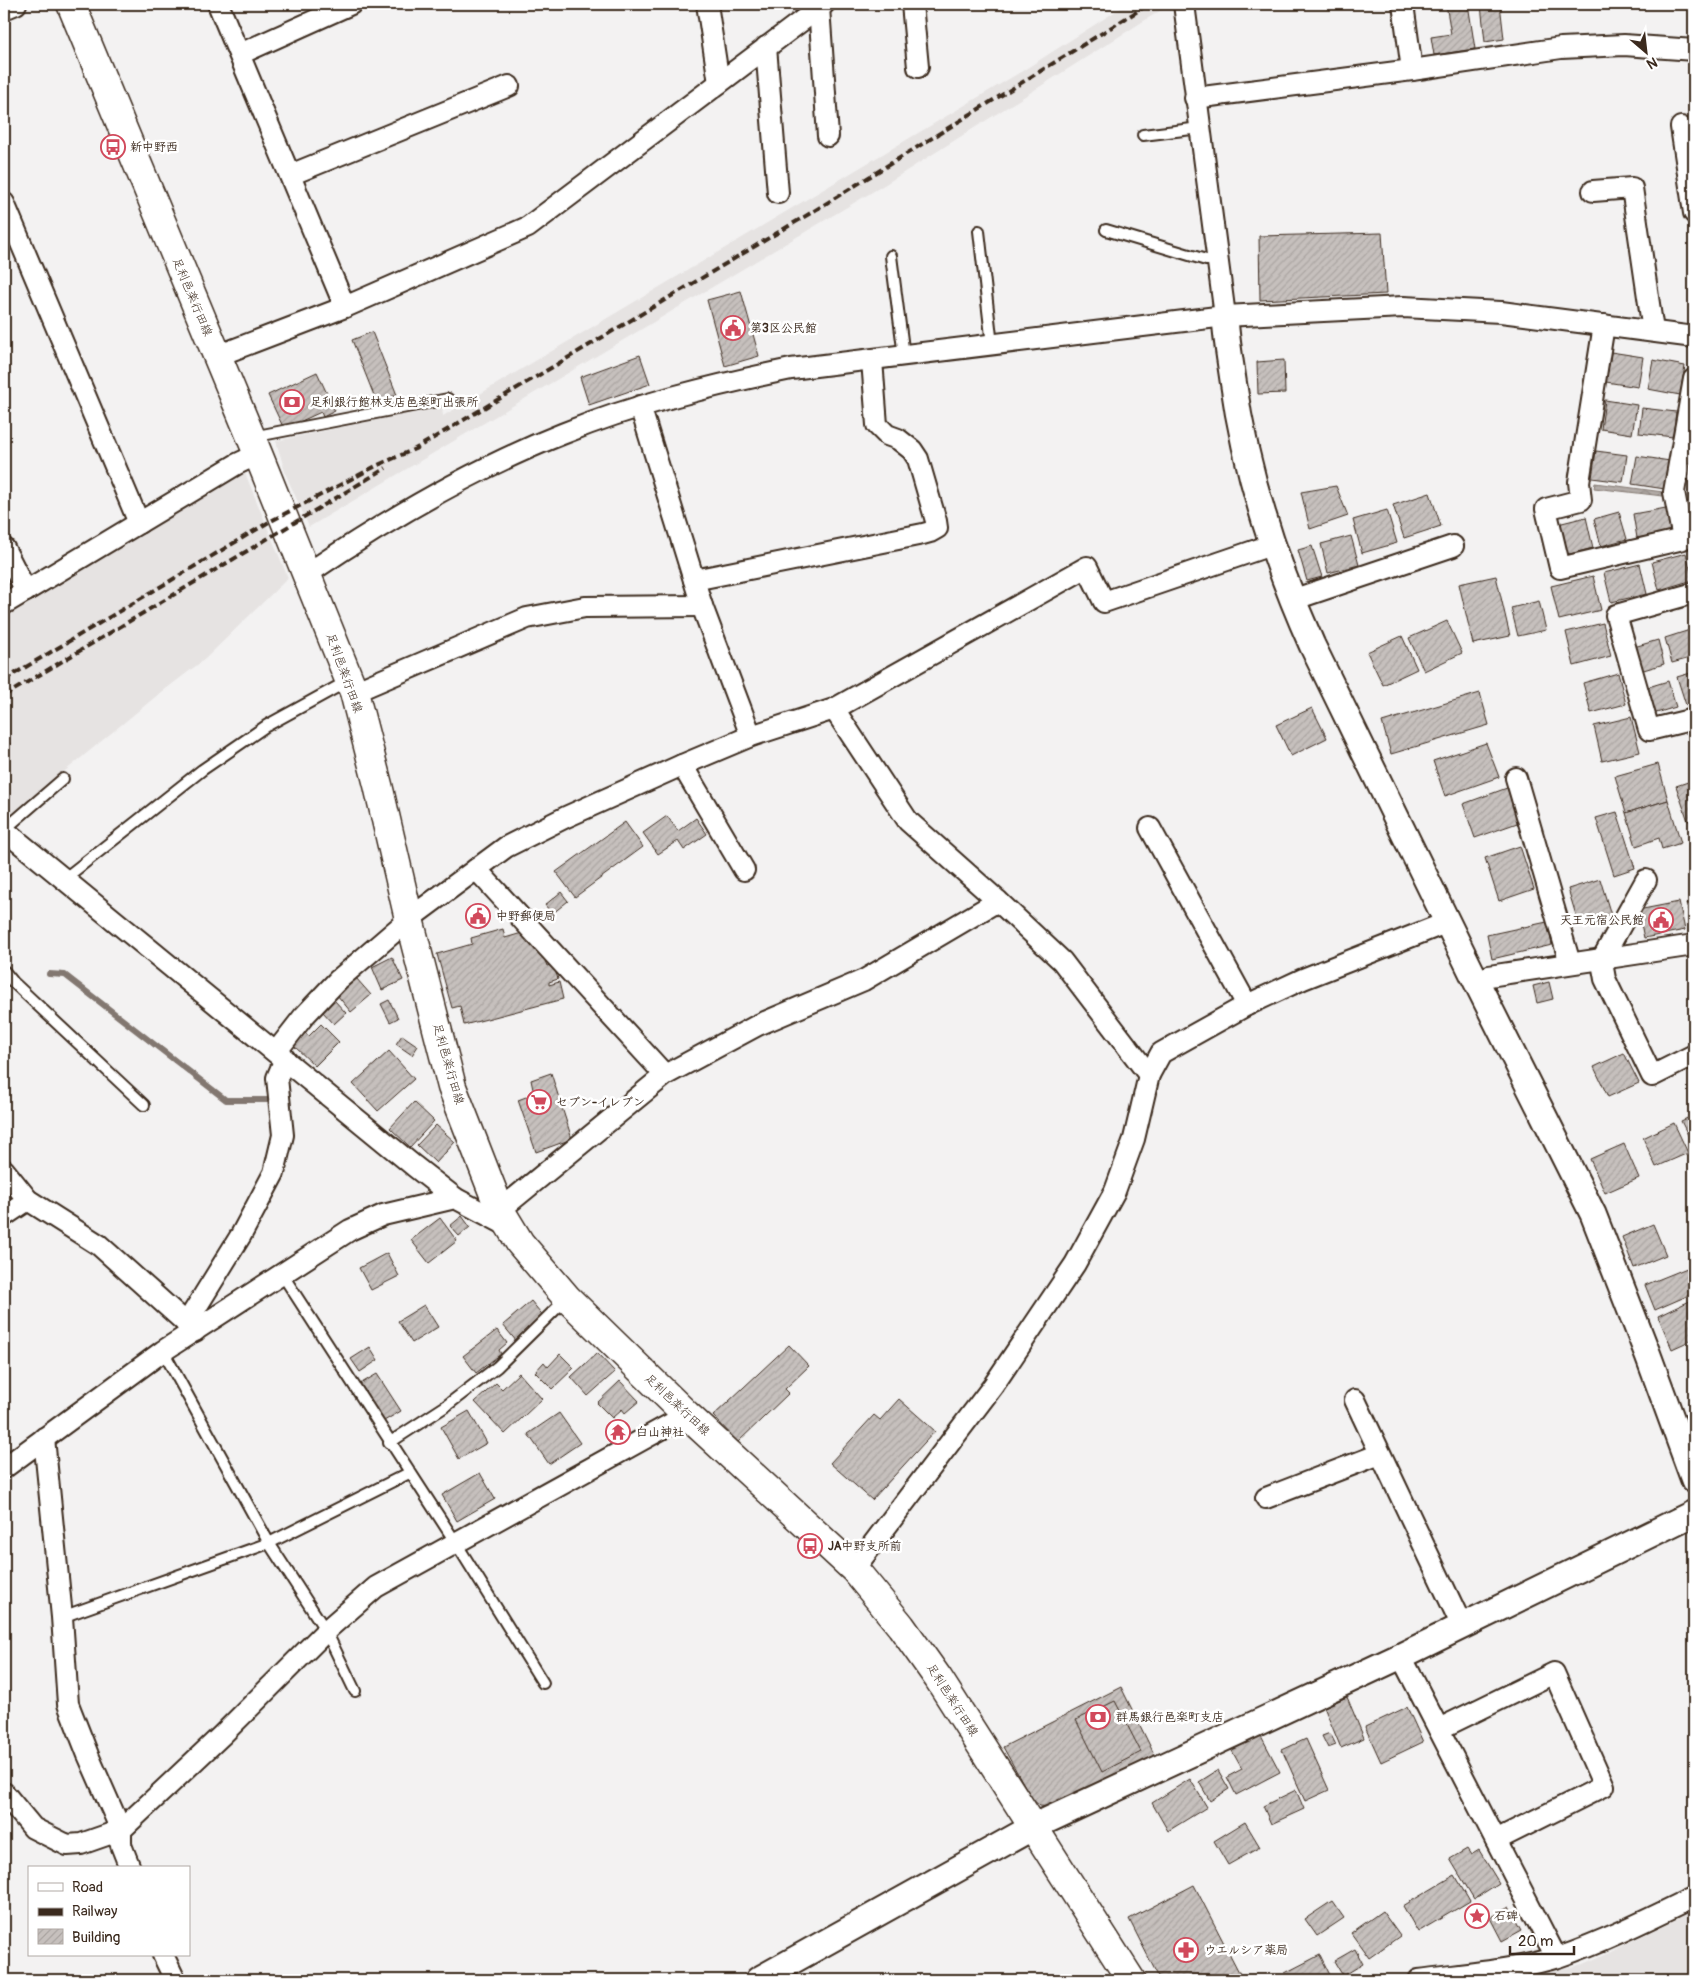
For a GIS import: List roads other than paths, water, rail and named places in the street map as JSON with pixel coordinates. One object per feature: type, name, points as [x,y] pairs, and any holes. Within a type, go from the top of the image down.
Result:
[{"type":"main road","name":"足利邑楽行田線","points":[[70,4],[307,574],[351,686],[378,785],[409,920],[452,1087],[504,1218],[520,1243],[567,1298],[687,1415],[854,1569],[901,1626],[938,1678],[1131,1980]]},
{"type":"street","points":[[4,9],[16,4]]},
{"type":"street","points":[[218,4],[345,306]]},
{"type":"street","points":[[240,54],[351,4]]},
{"type":"street","points":[[707,4],[719,83]]},
{"type":"street","points":[[912,4],[918,67]]},
{"type":"street","points":[[1184,4],[1231,366],[1242,434],[1271,545],[1312,645],[1476,981],[1593,1214],[1694,1480]]},
{"type":"street","points":[[1403,4],[1412,70]]},
{"type":"street","points":[[217,356],[345,306],[528,227],[821,6]]},
{"type":"street","points":[[821,6],[828,136]]},
{"type":"street","points":[[1195,98],[1412,70],[1561,48],[1624,45],[1694,50]]},
{"type":"street","points":[[766,47],[778,193]]},
{"type":"street","points":[[290,175],[509,86]]},
{"type":"street","points":[[1681,126],[1694,213]]},
{"type":"street","points":[[1594,191],[1632,188],[1653,331]]},
{"type":"street","points":[[4,203],[139,523]]},
{"type":"street","points":[[307,574],[412,507],[458,481],[563,433],[640,406],[732,381],[791,369],[1226,316],[1403,307],[1501,312],[1694,337]]},
{"type":"street","points":[[1604,325],[1579,482],[1581,500],[1546,509],[1560,568],[1683,539],[1674,492],[1694,380]]},
{"type":"street","points":[[694,580],[923,534],[937,528],[918,460],[912,450],[898,439],[887,435],[877,425],[872,360]]},
{"type":"street","points":[[640,406],[702,606],[751,736]]},
{"type":"street","points":[[4,604],[244,460],[254,446]]},
{"type":"street","points":[[190,1327],[274,1173],[284,1135],[277,1078],[280,1055],[304,1016],[338,980],[409,920],[506,847],[682,765],[751,736],[834,709],[1087,566],[1104,602],[1271,545]]},
{"type":"street","points":[[1292,600],[1453,546]]},
{"type":"street","points":[[4,548],[26,591]]},
{"type":"street","points":[[1694,594],[1616,615],[1649,730],[1694,718]]},
{"type":"street","points":[[351,686],[527,618],[586,607],[702,606]]},
{"type":"street","points":[[834,709],[908,821],[1062,961],[1149,1075]]},
{"type":"street","points":[[682,765],[744,870]]},
{"type":"street","points":[[1516,778],[1570,963]]},
{"type":"street","points":[[1150,828],[1247,1005]]},
{"type":"street","points":[[4,830],[455,1198],[504,1218],[665,1075],[758,1025],[864,980],[998,901]]},
{"type":"street","points":[[476,869],[665,1075]]},
{"type":"street","points":[[1646,880],[1602,959],[1606,979],[1652,1076],[1694,1055]]},
{"type":"street","points":[[854,1569],[993,1386],[1075,1264],[1115,1191],[1134,1139],[1149,1075],[1161,1053],[1247,1005],[1303,979],[1448,922]]},
{"type":"street","points":[[1476,981],[1488,976],[1694,945]]},
{"type":"street","points":[[4,1170],[28,1200],[99,1245],[190,1327]]},
{"type":"street","points":[[4,1468],[163,1351],[190,1327],[282,1274],[350,1230],[383,1215],[455,1198]]},
{"type":"street","points":[[4,1216],[28,1200]]},
{"type":"street","points":[[1355,1400],[1462,1626]]},
{"type":"street","points":[[4,1792],[33,1828],[67,1844],[81,1844],[121,1830],[222,1735],[326,1631],[376,1587],[687,1415]]},
{"type":"street","points":[[44,1438],[62,1617],[68,1704],[121,1830],[121,1845],[129,1866]]},
{"type":"street","points":[[1266,1498],[1380,1454]]},
{"type":"street","points":[[758,1980],[1033,1827],[1401,1656],[1694,1513]]},
{"type":"street","points":[[1401,1656],[1556,1957]]},
{"type":"street","points":[[1438,1729],[1554,1673],[1604,1786],[1496,1840]]},
{"type":"street","points":[[1419,1980],[1518,1965],[1556,1957],[1609,1938],[1694,1897]]},
{"type":"street","points":[[163,1956],[175,1980]]},
{"type":"lane","points":[[1143,135],[1200,128]]},
{"type":"lane","points":[[1106,230],[1206,260],[1218,260]]},
{"type":"lane","points":[[978,231],[992,345]]},
{"type":"lane","points":[[891,256],[904,356]]},
{"type":"lane","points":[[254,446],[448,399]]},
{"type":"lane","points":[[64,879],[210,765],[266,726],[351,686]]},
{"type":"lane","points":[[4,830],[63,779]]},
{"type":"lane","points":[[4,971],[13,982],[144,1104]]},
{"type":"lane","points":[[282,1274],[543,1683]]},
{"type":"lane","points":[[389,1442],[446,1406],[497,1367],[567,1298]]},
{"type":"lane","points":[[163,1351],[269,1543],[326,1631],[355,1691]]},
{"type":"lane","points":[[62,1617],[269,1543],[409,1473]]},
{"type":"water","points":[[1595,483],[1663,492],[1663,496],[1594,488]]},
{"type":"waterway","points":[[49,974],[65,975],[226,1100],[267,1100]]},
{"type":"railway","points":[[4,680],[269,522],[378,465],[415,449],[809,214],[1149,4]]},
{"type":"railway","points":[[4,696],[386,468]]},
{"type":"place","name":"新中野西","points":[[113,147]]},
{"type":"place","name":"第3区公民館","points":[[733,328]]},
{"type":"place","name":"足利銀行館林支店邑楽町出張所","points":[[292,402]]},
{"type":"place","name":"中野郵便局","points":[[478,916]]},
{"type":"place","name":"天王元宿公民館","points":[[1661,920]]},
{"type":"place","name":"セブン-イレブン","points":[[539,1102]]},
{"type":"place","name":"白山神社","points":[[618,1432]]},
{"type":"place","name":"JA中野支所前","points":[[810,1546]]},
{"type":"place","name":"群馬銀行邑楽町支店","points":[[1098,1717]]},
{"type":"place","name":"石碑","points":[[1477,1916]]},
{"type":"place","name":"ウエルシア薬局","points":[[1186,1950]]}]
